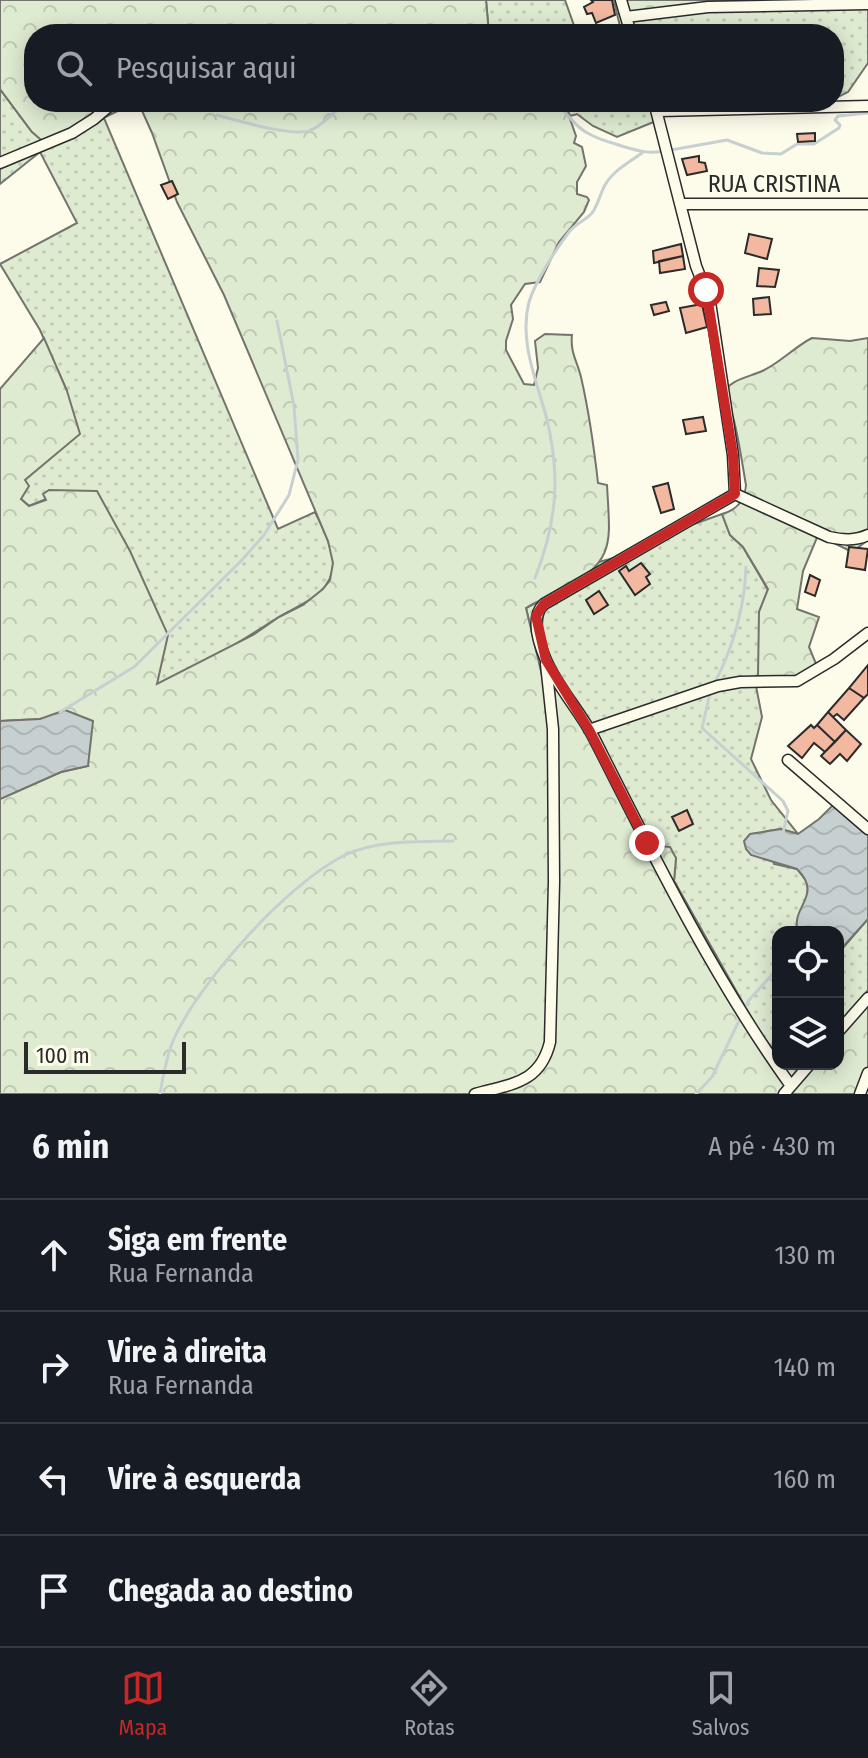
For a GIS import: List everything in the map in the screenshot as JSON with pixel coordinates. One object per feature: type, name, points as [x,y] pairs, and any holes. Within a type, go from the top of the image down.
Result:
[{"type":"street","points":[[621,0],[628,24]]},
{"type":"street","points":[[626,17],[708,7],[868,4]]},
{"type":"street","points":[[844,106],[868,106]]},
{"type":"street","points":[[0,163],[72,133],[100,112]]},
{"type":"street","points":[[658,112],[696,266],[710,302],[733,455],[735,494]]},
{"type":"street","name":"RUA CRISTINA","points":[[681,204],[868,204]]},
{"type":"street","points":[[735,494],[829,537],[845,540],[868,535]]},
{"type":"street","points":[[475,1094],[532,1075],[545,1060],[550,1042],[554,882],[553,729],[546,660],[536,616],[544,604],[735,494]]},
{"type":"street","points":[[589,730],[718,686],[740,682],[797,681],[834,659],[868,633]]},
{"type":"street","points":[[546,660],[589,730],[727,990],[787,1090],[805,1070]]},
{"type":"street","points":[[788,760],[868,829]]},
{"type":"street","points":[[844,1025],[868,998]]},
{"type":"street","points":[[860,1094],[868,1073]]},
{"type":"green space","points":[[0,0],[486,0],[488,24],[24,24],[24,112],[116,112],[47,145],[32,132],[0,89]]},
{"type":"green space","points":[[486,0],[565,0],[573,24],[488,24]]},
{"type":"green space","points":[[614,0],[868,0],[868,3],[617,14]]},
{"type":"green space","points":[[868,3],[868,63],[844,94],[844,24],[620,24],[617,14]]},
{"type":"green space","points":[[0,89],[32,132],[82,129],[104,118],[278,529],[315,512],[331,551],[331,575],[320,592],[221,653],[157,685],[46,499],[29,506],[21,499],[24,480],[67,391],[40,330],[0,264],[77,223],[40,152],[0,184]]},
{"type":"green space","points":[[143,112],[568,112],[576,136],[574,143],[582,147],[586,166],[577,182],[577,194],[589,200],[584,212],[559,242],[540,282],[525,284],[511,305],[513,319],[506,350],[524,384],[534,385],[538,368],[535,341],[545,334],[572,335],[573,352],[589,416],[598,483],[607,485],[609,522],[606,548],[592,570],[526,608],[544,684],[556,683],[565,694],[648,845],[670,847],[676,858],[674,881],[763,1040],[772,1048],[772,1070],[844,1070],[844,1021],[868,990],[868,1075],[862,1094],[0,1094],[0,799],[61,772],[88,766],[40,719],[0,721],[0,389],[44,338],[67,391],[80,434],[25,480],[29,486],[21,499],[29,506],[46,500],[43,494],[49,490],[97,491],[130,551],[168,635],[157,684],[253,635],[303,605],[330,580],[333,563],[328,541],[224,295],[177,202]]},
{"type":"green space","points":[[568,112],[655,112],[656,121],[617,137],[593,126],[577,114],[570,116]]},
{"type":"green space","points":[[812,338],[850,341],[868,338],[868,540],[852,552],[818,535],[803,571],[797,609],[819,617],[809,647],[819,671],[794,683],[758,676],[759,612],[768,589],[743,547],[730,535],[722,514],[739,504],[746,485],[733,417],[724,404],[723,395],[734,382],[767,369]]},
{"type":"green space","points":[[722,514],[730,535],[743,547],[768,590],[759,612],[760,661],[756,686],[762,717],[751,759],[771,800],[798,834],[781,829],[767,831],[774,864],[797,869],[808,883],[807,897],[797,926],[772,926],[772,1047],[764,1040],[674,881],[676,858],[662,847],[648,845],[565,694],[544,685],[526,608],[587,577],[599,562],[625,555],[666,534]]},
{"type":"green space","points":[[868,919],[868,990],[844,1021],[844,998],[844,947]]},
{"type":"water","points":[[65,710],[93,721],[88,766],[61,772],[0,799],[0,721],[40,719]]},
{"type":"water","points":[[835,803],[868,831],[868,919],[844,946],[844,926],[797,926],[798,915],[807,894],[804,878],[797,869],[751,855],[744,841],[750,834],[781,829],[798,834]]},
{"type":"building","points":[[591,0],[612,0],[615,15],[596,23],[592,13],[587,14],[584,7],[593,2]]},
{"type":"building","points":[[815,133],[815,141],[798,142],[797,134]]},
{"type":"building","points":[[699,156],[699,162],[705,163],[707,171],[687,175],[682,159]]},
{"type":"building","points":[[172,181],[178,194],[168,199],[161,185]]},
{"type":"building","points":[[749,234],[772,239],[767,259],[745,253]]},
{"type":"building","points":[[681,244],[683,256],[654,263],[653,251]]},
{"type":"building","points":[[683,256],[685,269],[660,273],[659,261]]},
{"type":"building","points":[[759,268],[779,270],[775,287],[757,286]]},
{"type":"building","points":[[769,297],[771,314],[754,315],[753,299]]},
{"type":"building","points":[[666,302],[669,311],[654,315],[651,305]]},
{"type":"building","points":[[702,304],[707,327],[686,333],[680,308]]},
{"type":"building","points":[[703,417],[706,431],[686,434],[683,420]]},
{"type":"building","points":[[668,483],[674,509],[661,513],[653,487]]},
{"type":"building","points":[[849,547],[868,549],[865,570],[846,567]]},
{"type":"building","points":[[641,563],[650,574],[646,577],[650,584],[635,595],[619,571],[626,566],[629,571]]},
{"type":"building","points":[[810,575],[820,580],[815,596],[805,592]]},
{"type":"building","points":[[599,591],[608,605],[594,614],[586,600]]},
{"type":"building","points":[[868,665],[868,694],[864,698],[849,688]]},
{"type":"building","points":[[849,688],[864,698],[844,720],[837,714],[833,717],[828,712]]},
{"type":"building","points":[[828,712],[846,730],[835,742],[817,725]]},
{"type":"building","points":[[811,725],[814,728],[817,725],[835,742],[825,752],[814,743],[802,758],[788,746]]},
{"type":"building","points":[[846,730],[861,744],[847,761],[840,754],[830,764],[821,756]]},
{"type":"building","points":[[687,810],[693,824],[679,831],[672,817]]},
{"type":"waterway","points":[[217,115],[265,127],[303,132],[320,125],[334,112]]},
{"type":"waterway","points":[[565,112],[579,128],[593,136],[640,151],[663,151]]},
{"type":"waterway","points":[[671,150],[727,140],[762,153],[781,154],[797,144],[814,144],[839,128],[835,120],[838,116],[868,113]]},
{"type":"waterway","points":[[535,578],[548,537],[555,478],[551,437],[527,345],[529,302],[552,256],[571,229],[592,213],[608,180],[642,153]]},
{"type":"waterway","points":[[60,712],[134,667],[242,560],[264,535],[289,495],[298,460],[294,406],[277,321]]},
{"type":"waterway","points":[[715,682],[737,626],[746,567]]},
{"type":"waterway","points":[[710,693],[702,728],[783,801],[788,811],[783,833]]},
{"type":"waterway","points":[[160,1094],[173,1041],[202,991],[247,937],[298,888],[322,869],[357,850],[398,843],[453,841]]},
{"type":"waterway","points":[[696,1094],[712,1077],[749,1000],[772,975]]},
{"type":"route","points":[[647,843],[589,730],[546,660],[536,616],[544,604],[735,494],[733,455],[706,290]]}]
